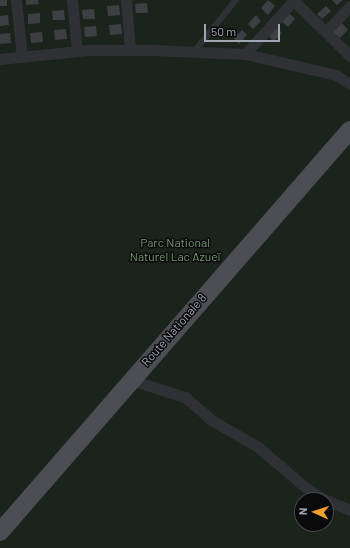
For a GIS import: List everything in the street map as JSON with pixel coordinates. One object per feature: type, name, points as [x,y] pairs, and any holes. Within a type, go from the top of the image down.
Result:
[{"type":"main road","name":"Route Nationale 8","points":[[0,532],[350,130]]},
{"type":"street","points":[[16,0],[22,57]]},
{"type":"street","points":[[72,0],[77,51]]},
{"type":"street","points":[[126,0],[130,50]]},
{"type":"street","points":[[245,54],[293,0],[350,56]]},
{"type":"street","points":[[326,31],[350,6]]},
{"type":"street","points":[[0,59],[77,51],[130,50],[245,54],[336,75],[350,84]]},
{"type":"street","points":[[131,380],[185,397],[213,421],[258,448],[305,487],[323,499],[350,510]]},
{"type":"lane","points":[[194,52],[236,0]]},
{"type":"green space","name":"Parc National Naturel Lac Azueï","points":[[0,0],[350,0],[350,548],[0,548]]},
{"type":"building","points":[[0,0],[7,0],[7,6],[0,6]]},
{"type":"building","points":[[26,0],[38,0],[39,4],[26,5]]},
{"type":"building","points":[[268,0],[275,6],[268,15],[261,8]]},
{"type":"building","points":[[332,0],[343,0],[337,5]]},
{"type":"building","points":[[147,3],[148,13],[136,13],[135,4]]},
{"type":"building","points":[[119,5],[120,15],[108,16],[107,6]]},
{"type":"building","points":[[326,6],[331,11],[322,19],[317,14]]},
{"type":"building","points":[[94,9],[95,19],[83,19],[82,10]]},
{"type":"building","points":[[64,10],[65,20],[53,20],[52,11]]},
{"type":"building","points":[[40,13],[40,23],[28,24],[28,14]]},
{"type":"building","points":[[289,13],[295,19],[288,27],[282,22]]},
{"type":"building","points":[[8,15],[9,25],[0,26],[0,16]]},
{"type":"building","points":[[256,15],[261,21],[253,29],[248,24]]},
{"type":"building","points":[[342,23],[348,30],[340,38],[333,32]]},
{"type":"building","points":[[121,24],[122,34],[110,35],[109,25]]},
{"type":"building","points":[[96,26],[97,36],[85,37],[84,27]]},
{"type":"building","points":[[276,27],[282,33],[274,42],[268,35]]},
{"type":"building","points":[[66,29],[67,39],[55,40],[54,30]]},
{"type":"building","points":[[242,30],[247,35],[239,44],[234,38]]},
{"type":"building","points":[[42,32],[43,42],[31,43],[30,33]]},
{"type":"building","points":[[10,33],[11,43],[0,44],[0,34]]}]
